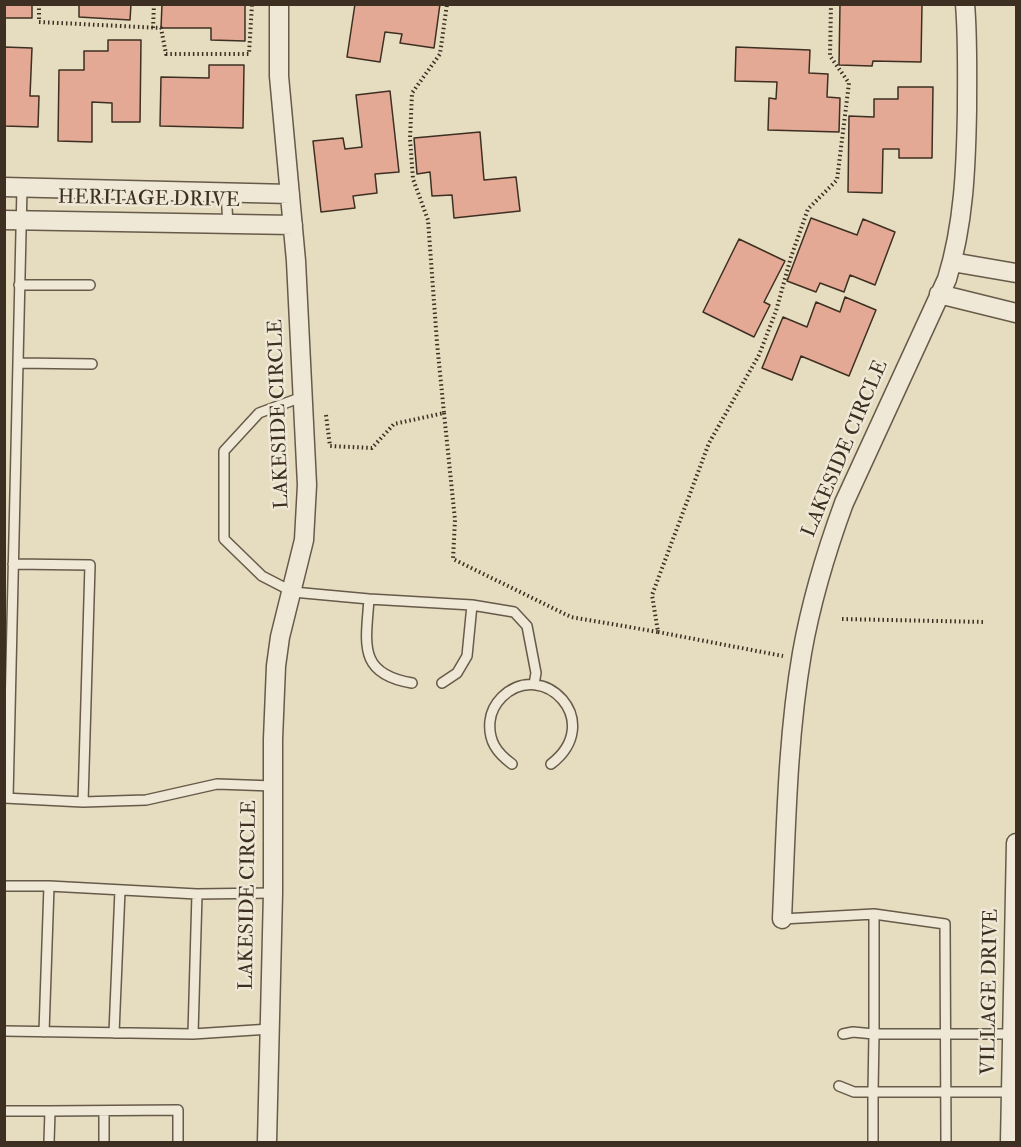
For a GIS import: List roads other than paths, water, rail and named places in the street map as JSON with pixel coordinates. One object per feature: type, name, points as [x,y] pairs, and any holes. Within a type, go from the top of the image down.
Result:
[{"type":"street","name":"LAKESIDE CIRCLE","points":[[267,1143],[276,666],[280,637],[293,592],[304,540],[307,510],[307,454],[293,225],[280,87],[279,4]]},
{"type":"street","name":"LAKESIDE CIRCLE","points":[[782,919],[795,710],[810,612],[843,503],[939,294],[952,262],[959,227],[965,174],[967,72],[965,4]]},
{"type":"street","name":"HERITAGE DRIVE","points":[[13,188],[290,195]]},
{"type":"street","name":"HERITAGE DRIVE","points":[[13,220],[293,225]]},
{"type":"street","points":[[952,262],[1017,273]]},
{"type":"street","points":[[939,294],[1017,313]]},
{"type":"street","name":"VILLAGE DRIVE","points":[[1010,1143],[1017,843]]},
{"type":"lane","points":[[13,188],[13,220],[19,285],[6,798],[83,802],[146,800],[217,784],[273,786]]},
{"type":"lane","points":[[225,193],[228,224]]},
{"type":"lane","points":[[19,285],[90,285]]},
{"type":"lane","points":[[18,363],[92,364]]},
{"type":"lane","points":[[303,396],[259,413],[224,451],[224,539],[262,576],[293,592],[472,605],[514,612],[527,626],[536,673],[534,684]]},
{"type":"lane","points":[[13,564],[90,565],[83,802]]},
{"type":"lane","points":[[369,599],[365,647],[375,668],[396,680],[412,682]]},
{"type":"lane","points":[[442,683],[457,672],[466,656],[472,605]]},
{"type":"lane","points":[[512,764],[500,755],[492,743],[489,729],[491,715],[497,702],[507,692],[520,686],[534,684],[559,695],[567,705],[572,718],[573,732],[569,744],[562,756],[551,764]]},
{"type":"lane","points":[[5,886],[49,886],[197,894],[273,893]]},
{"type":"lane","points":[[44,1032],[49,886]]},
{"type":"lane","points":[[114,1033],[120,890]]},
{"type":"lane","points":[[193,1034],[197,894]]},
{"type":"lane","points":[[873,1143],[874,914]]},
{"type":"lane","points":[[782,919],[874,914],[945,924],[946,1143]]},
{"type":"lane","points":[[4,1031],[193,1034],[270,1029]]},
{"type":"lane","points":[[843,1035],[854,1032],[946,1035],[1012,1034]]},
{"type":"lane","points":[[839,1086],[854,1092],[1011,1092]]},
{"type":"lane","points":[[4,1111],[178,1110],[178,1143]]},
{"type":"lane","points":[[49,1143],[50,1111]]},
{"type":"lane","points":[[104,1111],[104,1143]]}]
